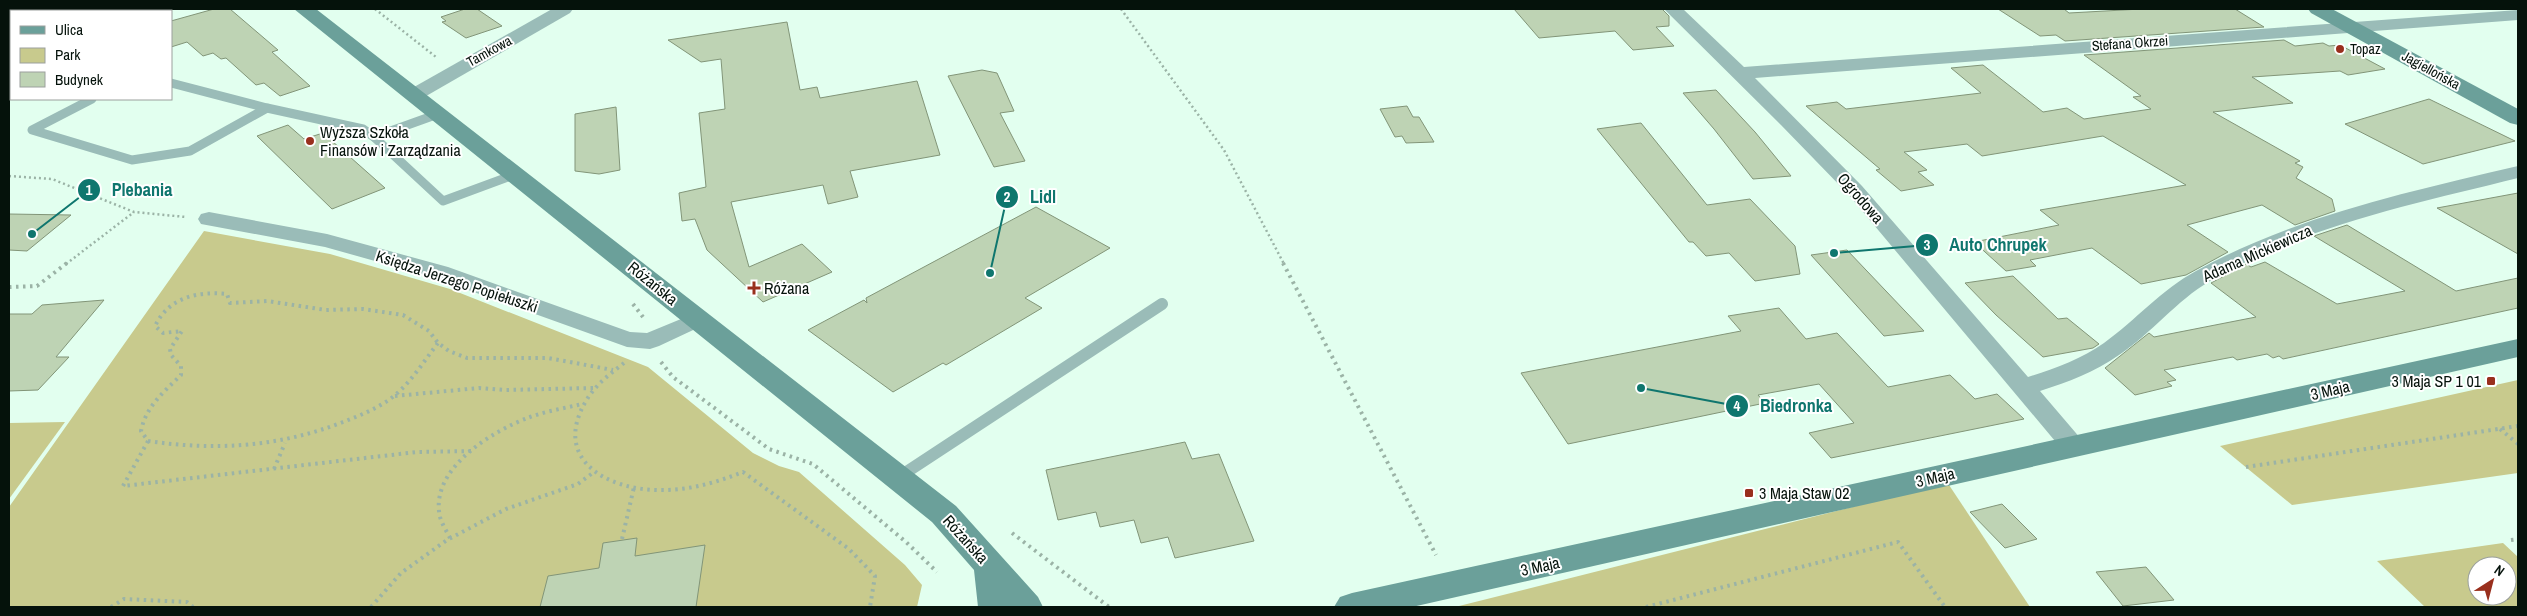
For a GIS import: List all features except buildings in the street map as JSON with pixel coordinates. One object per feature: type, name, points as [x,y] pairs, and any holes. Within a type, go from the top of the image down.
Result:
[{"type":"street","name":"Różańska","points":[[304,9],[516,174],[944,514],[979,550],[991,568],[1026,607]]},
{"type":"street","name":"Tamkowa","points":[[414,95],[564,9]]},
{"type":"street","name":"Ogrodowa","points":[[1672,9],[1741,73],[1856,192],[2022,388],[2074,446]]},
{"type":"street","name":"Jagiellońska","points":[[2318,9],[2518,118]]},
{"type":"street","name":"Stefana Okrzei","points":[[1741,73],[2350,26],[2518,15]]},
{"type":"street","name":"Adama Mickiewicza","points":[[2022,388],[2058,377],[2088,363],[2112,348],[2183,288],[2205,275],[2256,251],[2331,221],[2384,205],[2518,172]]},
{"type":"street","name":"Księdza Jerzego Popiełuszki","points":[[210,219],[327,242],[440,272],[628,339],[650,341],[698,320]]},
{"type":"street","name":"3 Maja","points":[[1352,607],[2074,446],[2517,350]]},
{"type":"street","name":"Różańska","points":[[991,568],[995,607]]},
{"type":"lane","points":[[172,83],[267,108],[363,129],[443,201],[516,174]]},
{"type":"lane","points":[[90,100],[32,130],[132,160],[190,151],[267,108]]},
{"type":"lane","points":[[374,137],[438,114]]},
{"type":"lane","points":[[899,477],[1162,304]]},
{"type":"path","points":[[375,9],[441,61]]},
{"type":"path","points":[[1121,9],[1224,150],[1436,555]]},
{"type":"path","points":[[9,176],[52,179],[134,212],[210,219]]},
{"type":"path","points":[[9,286],[37,286],[134,212]]},
{"type":"path","points":[[438,343],[394,396],[362,414],[322,432],[286,442],[233,449],[170,445],[148,441],[140,431],[142,417],[156,399],[181,375],[181,366],[171,355],[170,348],[182,332],[163,332],[155,326],[158,315],[172,304],[194,295],[213,292],[227,294],[230,303],[267,301],[326,310],[363,309],[403,315],[429,331],[438,343],[449,351],[466,358],[548,358],[613,370]]},
{"type":"path","points":[[628,360],[613,370],[594,388],[582,404],[576,418],[573,435],[576,450],[585,464],[594,472],[619,484],[669,490],[696,487],[743,472],[849,549],[875,576],[870,607]]},
{"type":"path","points":[[394,396],[478,388],[505,390],[594,388]]},
{"type":"path","points":[[450,538],[440,521],[437,505],[442,488],[451,471],[471,451],[506,428],[529,417],[582,404]]},
{"type":"path","points":[[2246,467],[2518,426]]},
{"type":"path","points":[[2499,429],[2518,444]]},
{"type":"path","points":[[148,441],[123,486],[417,452],[471,451]]},
{"type":"path","points":[[274,470],[286,442]]},
{"type":"path","points":[[371,607],[400,573],[450,538],[506,508],[578,484],[594,472]]},
{"type":"path","points":[[622,539],[634,487]]},
{"type":"path","points":[[1012,533],[1109,607]]},
{"type":"path","points":[[2511,540],[2518,539]]},
{"type":"path","points":[[1646,607],[1898,542],[1945,607]]},
{"type":"path","points":[[111,607],[124,599],[187,602],[193,607]]},
{"type":"green space","points":[[204,231],[330,254],[450,289],[648,367],[753,453],[779,466],[799,472],[905,565],[922,585],[917,607],[9,607],[9,507]]},
{"type":"green space","points":[[2518,380],[2518,473],[2292,505],[2220,446]]},
{"type":"green space","points":[[65,422],[9,499],[9,423]]},
{"type":"green space","points":[[1949,485],[2030,607],[1455,607],[1900,495]]},
{"type":"green space","points":[[2503,543],[2517,556],[2467,556],[2467,606],[2517,606],[2518,557],[2518,607],[2425,607],[2377,561]]},
{"type":"place","name":"Topaz","points":[[2340,49]]},
{"type":"place","name":"Wyższa Szkoła Finansów i Zarządzania","points":[[310,141]]},
{"type":"place","name":"Plebania","points":[[32,234]]},
{"type":"place","name":"Auto Chrupek","points":[[1834,253]]},
{"type":"place","name":"Lidl","points":[[990,273]]},
{"type":"place","name":"Różana","points":[[754,288]]},
{"type":"place","name":"3 Maja SP 1 01","points":[[2491,381]]},
{"type":"place","name":"Biedronka","points":[[1641,388]]},
{"type":"place","name":"3 Maja Staw 02","points":[[1749,493]]}]
